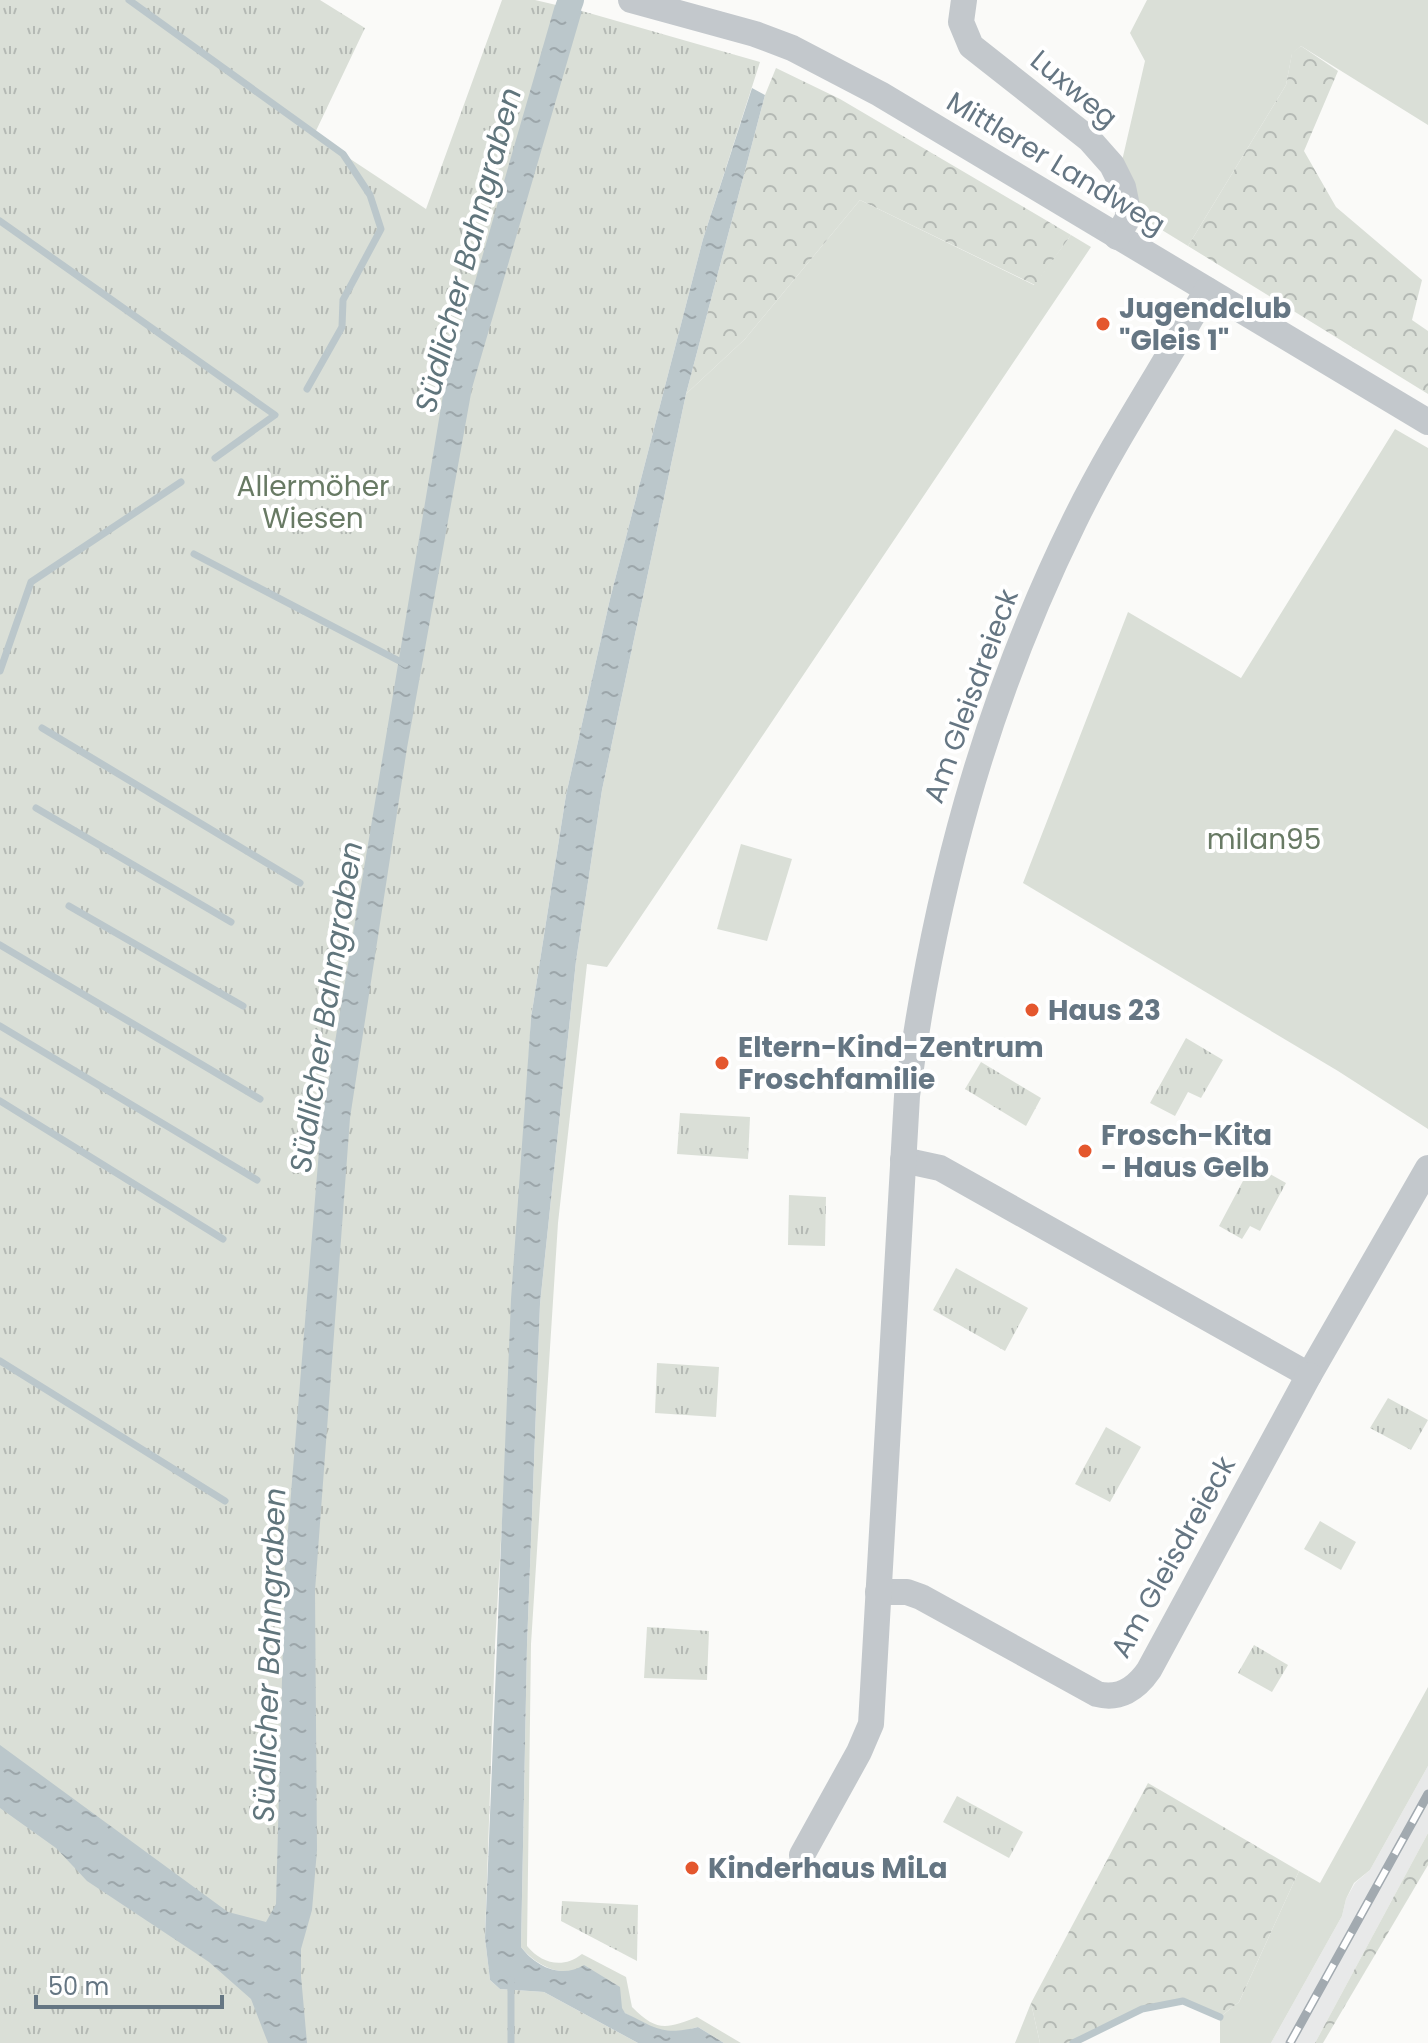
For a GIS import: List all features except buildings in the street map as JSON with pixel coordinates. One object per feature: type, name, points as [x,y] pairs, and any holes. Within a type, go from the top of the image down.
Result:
[{"type":"street","name":"Mittlerer Landweg","points":[[631,0],[755,34],[792,48],[880,94],[1428,422]]},
{"type":"street","name":"Luxweg","points":[[964,0],[961,22],[971,46],[1089,139],[1112,165],[1123,187],[1129,216],[1117,237]]},
{"type":"street","name":"Am Gleisdreieck","points":[[802,1855],[859,1752],[871,1724],[907,1096],[945,877],[1003,686],[1075,521],[1121,435],[1207,290]]},
{"type":"street","points":[[903,1160],[940,1168],[1309,1375]]},
{"type":"street","name":"Am Gleisdreieck","points":[[878,1592],[914,1593],[1091,1692],[1107,1696],[1122,1694],[1139,1683],[1149,1670],[1309,1375],[1428,1168]]},
{"type":"shaded area","points":[[1428,1766],[1428,1833],[1315,2043],[1271,2043],[1342,1916],[1346,1899],[1355,1883],[1370,1870]]},
{"type":"green space","name":"Allermöher Wiesen","points":[[0,0],[320,0],[365,28],[314,135],[426,209],[502,0],[535,0],[582,11],[760,62],[703,239],[610,599],[566,795],[531,1018],[495,1645],[485,1938],[490,1980],[500,1989],[544,1992],[638,2043],[0,2043]]},
{"type":"green space","points":[[1147,0],[1428,0],[1428,125],[1301,46],[1292,54],[1286,85],[1188,246],[1113,200],[1145,61],[1130,33]]},
{"type":"green space","points":[[1301,46],[1338,71],[1304,151],[1336,207],[1422,280],[1412,320],[1428,331],[1428,394],[1188,246],[1286,85],[1292,53]]},
{"type":"green space","points":[[776,68],[840,99],[1071,235],[1035,285],[860,200],[745,339],[686,394],[765,95]]},
{"type":"green space","points":[[860,200],[1034,285],[1071,235],[1091,247],[607,967],[587,964],[558,1223],[531,1644],[527,1946],[539,1957],[553,1962],[568,1962],[582,1954],[626,1977],[632,2007],[648,2021],[669,2026],[697,2017],[741,2043],[724,2043],[698,2027],[675,2032],[645,2025],[574,1971],[559,1971],[544,1966],[521,1947],[527,1645],[540,1304],[576,961],[602,790],[686,394],[745,339]]},
{"type":"green space","name":"milan95","points":[[1395,429],[1428,448],[1428,1129],[1338,1071],[1023,883],[1128,612],[1241,678]]},
{"type":"green space","points":[[741,844],[792,859],[767,941],[717,929]]},
{"type":"green space","points":[[1186,1038],[1223,1060],[1201,1098],[1188,1092],[1175,1116],[1150,1103]]},
{"type":"green space","points":[[981,1062],[1041,1098],[1026,1126],[965,1089]]},
{"type":"green space","points":[[680,1113],[750,1117],[748,1159],[677,1154]]},
{"type":"green space","points":[[1252,1164],[1286,1183],[1260,1231],[1250,1226],[1242,1239],[1219,1226]]},
{"type":"green space","points":[[789,1195],[826,1197],[825,1246],[788,1245]]},
{"type":"green space","points":[[956,1268],[1028,1308],[1005,1351],[933,1310]]},
{"type":"green space","points":[[657,1363],[719,1367],[716,1417],[655,1413]]},
{"type":"green space","points":[[1388,1398],[1428,1420],[1411,1450],[1370,1428]]},
{"type":"green space","points":[[1106,1427],[1141,1447],[1110,1502],[1075,1484]]},
{"type":"green space","points":[[1320,1521],[1356,1542],[1341,1570],[1304,1549]]},
{"type":"green space","points":[[647,1627],[709,1631],[707,1680],[644,1678]]},
{"type":"green space","points":[[1254,1645],[1288,1665],[1272,1692],[1238,1673]]},
{"type":"green space","points":[[1428,1687],[1428,1766],[1370,1870],[1354,1883],[1342,1916],[1271,2043],[1220,2043],[1220,2017],[1239,2002],[1299,1871],[1320,1883]]},
{"type":"green space","points":[[1148,1783],[1299,1871],[1239,2002],[1220,2017],[1183,2001],[1142,2009],[1073,2043],[1040,2043],[1031,2003]]},
{"type":"green space","points":[[957,1796],[1023,1832],[1009,1858],[943,1822]]},
{"type":"green space","points":[[1428,1833],[1428,1865],[1323,2043],[1315,2043]]},
{"type":"green space","points":[[562,1901],[638,1905],[637,1961],[561,1921]]},
{"type":"green space","points":[[1031,2003],[1040,2043],[1015,2043]]},
{"type":"water","points":[[555,5],[582,11],[472,388],[407,748],[350,1118],[315,1591],[317,1850],[312,1910],[301,1949],[307,2043],[268,2043],[251,1999],[209,1962],[87,1881],[56,1848],[0,1808],[0,1745],[228,1912],[266,1922],[276,1904],[285,1567],[321,1126],[444,389]]},
{"type":"water","points":[[752,88],[765,95],[686,394],[602,790],[576,961],[540,1304],[527,1645],[521,1947],[534,1960],[550,1969],[567,1971],[584,1965],[620,1987],[625,2013],[645,2023],[676,2031],[698,2027],[724,2043],[638,2043],[544,1992],[500,1989],[490,1980],[485,1938],[511,1299],[531,1018],[566,795],[610,599],[703,239]]},
{"type":"waterway","points":[[129,0],[343,154],[370,195],[381,229],[343,300],[342,327],[307,389]]},
{"type":"waterway","name":"Südlicher Bahngraben","points":[[568,8],[571,0]]},
{"type":"waterway","points":[[0,221],[275,415],[215,458]]},
{"type":"waterway","points":[[0,671],[31,582],[181,482]]},
{"type":"waterway","points":[[194,554],[405,664]]},
{"type":"waterway","points":[[42,728],[300,883]]},
{"type":"waterway","points":[[36,808],[231,922]]},
{"type":"waterway","points":[[69,906],[243,1006]]},
{"type":"waterway","points":[[0,945],[260,1099]]},
{"type":"waterway","points":[[0,1026],[257,1180]]},
{"type":"waterway","points":[[0,1101],[223,1239]]},
{"type":"waterway","points":[[0,1361],[225,1501]]},
{"type":"waterway","points":[[511,1980],[511,2043]]},
{"type":"waterway","points":[[1073,2043],[1142,2009],[1183,2001],[1220,2017]]},
{"type":"railway","points":[[1290,2043],[1428,1794]]},
{"type":"place","name":"Jugendclub \"Gleis 1\"","points":[[1103,324]]},
{"type":"place","name":"Haus 23","points":[[1032,1010]]},
{"type":"place","name":"Eltern-Kind-Zentrum Froschfamilie","points":[[722,1063]]},
{"type":"place","name":"Frosch-Kita - Haus Gelb","points":[[1085,1151]]},
{"type":"place","name":"Kinderhaus MiLa","points":[[692,1868]]}]
